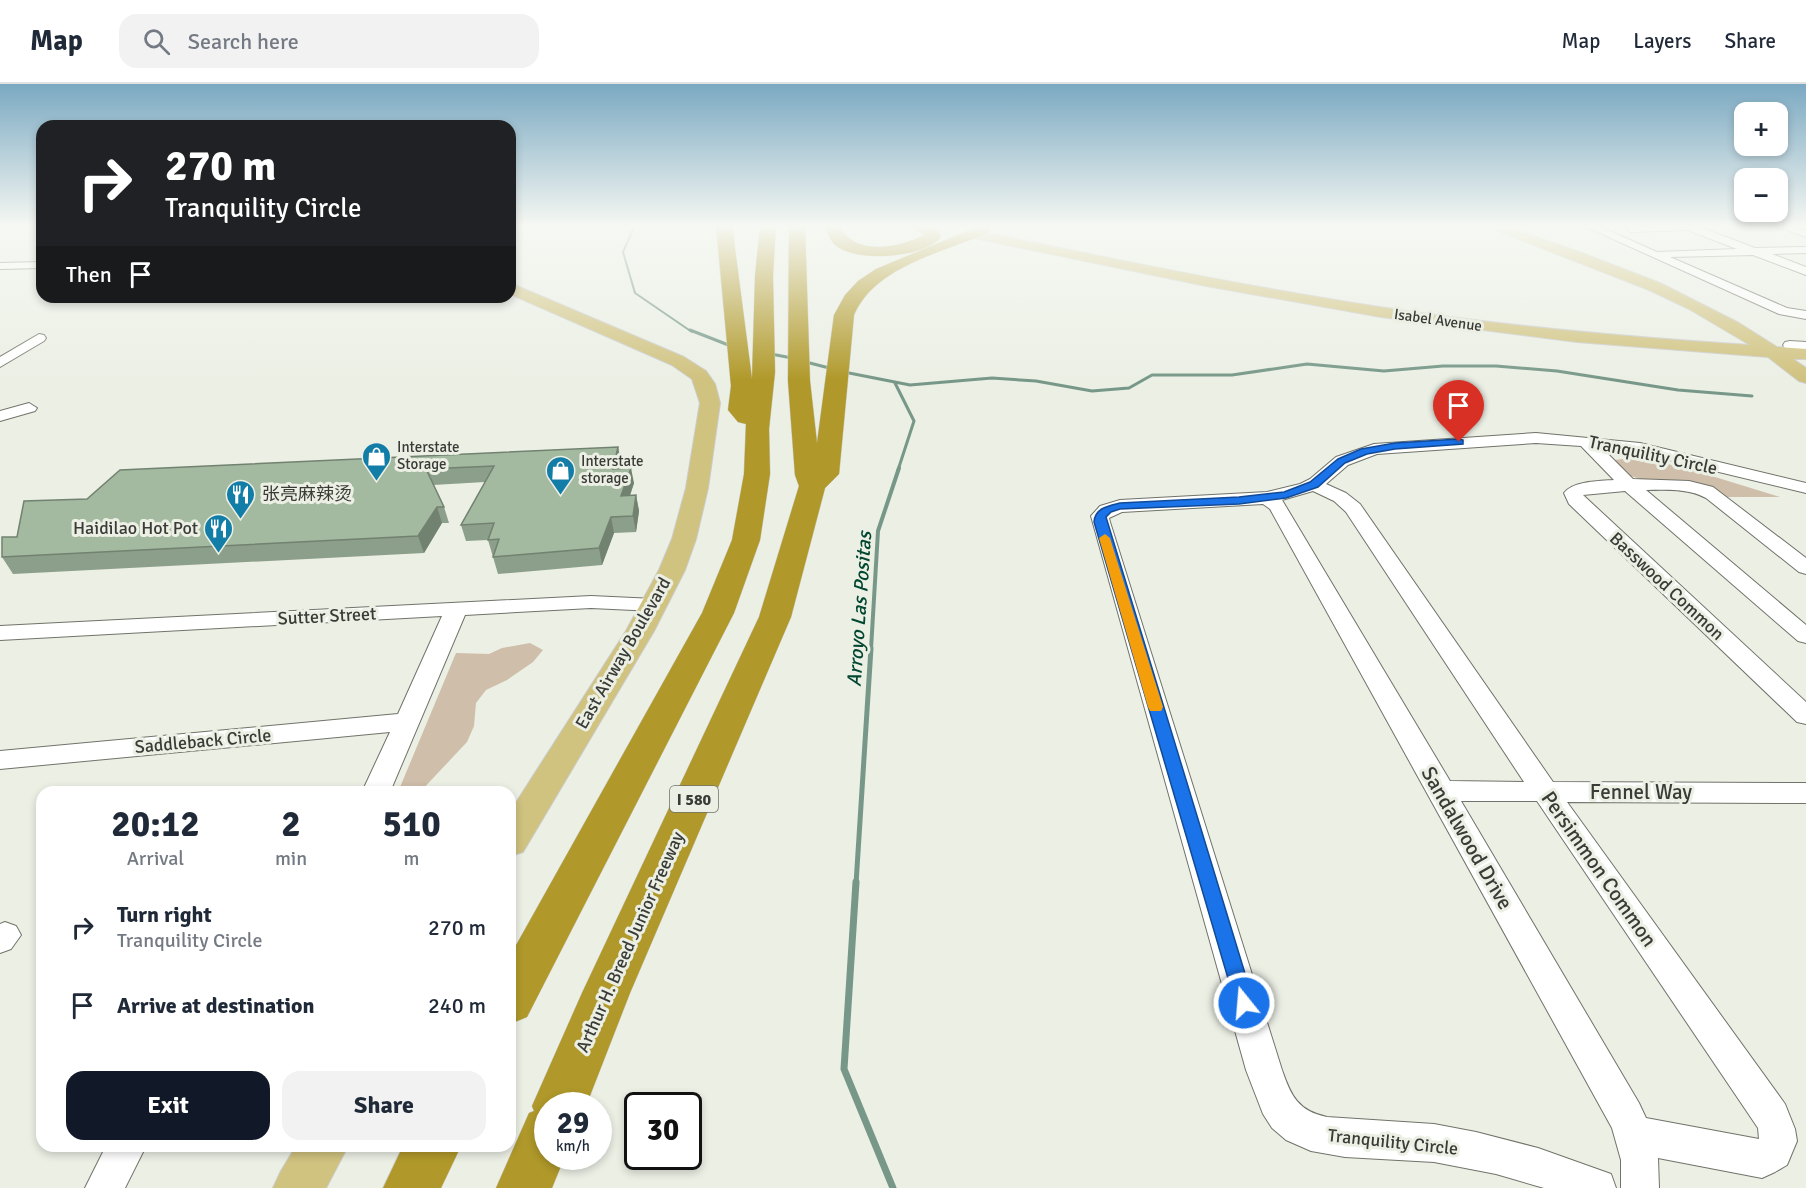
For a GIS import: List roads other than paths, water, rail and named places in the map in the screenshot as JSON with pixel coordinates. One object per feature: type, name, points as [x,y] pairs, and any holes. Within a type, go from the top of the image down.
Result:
[{"type":"highway","points":[[730,277],[742,386],[740,410],[757,429]]},
{"type":"highway","points":[[516,991],[703,642],[734,577],[748,529],[756,474],[757,429],[764,372],[766,277]]},
{"type":"highway","name":"Arthur H. Breed Junior Freeway","points":[[565,1092],[606,993],[775,617],[788,577],[812,486],[808,475],[800,381],[797,277]]},
{"type":"highway","points":[[812,486],[826,474],[831,413],[846,306],[857,291],[880,277]]},
{"type":"highway","points":[[411,1188],[430,1152]]},
{"type":"highway","points":[[524,1188],[534,1165]]},
{"type":"main road","name":"Isabel Avenue","points":[[1193,277],[1307,301],[1536,333],[1772,352],[1803,351]]},
{"type":"main road","name":"Isabel Avenue","points":[[1211,277],[1279,290],[1407,310],[1535,325],[1756,342],[1803,351]]},
{"type":"main road","points":[[1633,277],[1695,305],[1772,352],[1806,377]]},
{"type":"main road","points":[[1659,277],[1723,305],[1803,351]]},
{"type":"main road","name":"East Airway Boulevard","points":[[516,291],[678,361],[699,375],[705,384],[710,403],[692,512],[672,570],[655,605],[516,832]]},
{"type":"main road","points":[[298,1188],[320,1152]]},
{"type":"street","points":[[1705,277],[1784,311],[1806,315]]},
{"type":"street","points":[[0,363],[39,338]]},
{"type":"street","points":[[0,416],[29,408]]},
{"type":"street","name":"Tranquility Circle","points":[[1597,1188],[1552,1171],[1474,1151],[1401,1140],[1344,1138],[1314,1134],[1294,1124],[1277,1107],[1100,519],[1107,510],[1120,506],[1267,498],[1296,492],[1314,485],[1348,458],[1384,447],[1530,438],[1586,441],[1647,450],[1806,489]]},
{"type":"street","points":[[1586,441],[1629,485],[1806,636]]},
{"type":"street","name":"Persimmon Common","points":[[1314,485],[1340,497],[1353,508],[1545,791],[1772,1117],[1778,1131],[1779,1144],[1773,1154],[1762,1159],[1635,1135]]},
{"type":"street","points":[[1629,485],[1685,485],[1706,491],[1806,568]]},
{"type":"street","name":"Basswood Common","points":[[1629,485],[1580,489],[1573,494],[1806,717]]},
{"type":"street","name":"Sandalwood Drive","points":[[1267,498],[1277,505],[1284,516],[1626,1116],[1635,1135],[1642,1172],[1640,1188]]},
{"type":"street","name":"Sutter Street","points":[[0,633],[591,603],[655,605]]},
{"type":"street","points":[[378,786],[456,610]]},
{"type":"street","name":"Saddleback Circle","points":[[0,760],[405,722]]},
{"type":"street","name":"Fennel Way","points":[[1440,791],[1806,793]]},
{"type":"street","points":[[104,1188],[124,1152]]},
{"type":"waterway","name":"Arroyo Las Positas","points":[[630,277],[635,293],[692,332]]},
{"type":"waterway","name":"Arroyo Las Positas","points":[[690,330],[731,346]]},
{"type":"waterway","name":"Arroyo Las Positas","points":[[771,354],[792,358]]},
{"type":"waterway","name":"Arroyo Las Positas","points":[[806,362],[833,369]]},
{"type":"waterway","points":[[844,372],[910,385],[992,378],[1036,381],[1092,391],[1129,388],[1152,375],[1232,375],[1307,364],[1384,371],[1443,366],[1496,366],[1557,371],[1678,390],[1752,396]]},
{"type":"waterway","name":"Arroyo Las Positas","points":[[895,383],[914,421],[898,470]]},
{"type":"waterway","name":"Arroyo Las Positas","points":[[871,649],[878,531],[899,468]]},
{"type":"waterway","name":"Arroyo Las Positas","points":[[856,884],[871,648]]},
{"type":"waterway","name":"Arroyo Las Positas","points":[[856,882],[844,1069],[893,1188]]},
{"type":"place","name":"Interstate Storage","points":[[376,482]]},
{"type":"place","name":"Interstate storage","points":[[560,496]]},
{"type":"place","name":"张亮麻辣烫","points":[[241,520]]},
{"type":"place","name":"Haidilao Hot Pot","points":[[219,554]]}]
